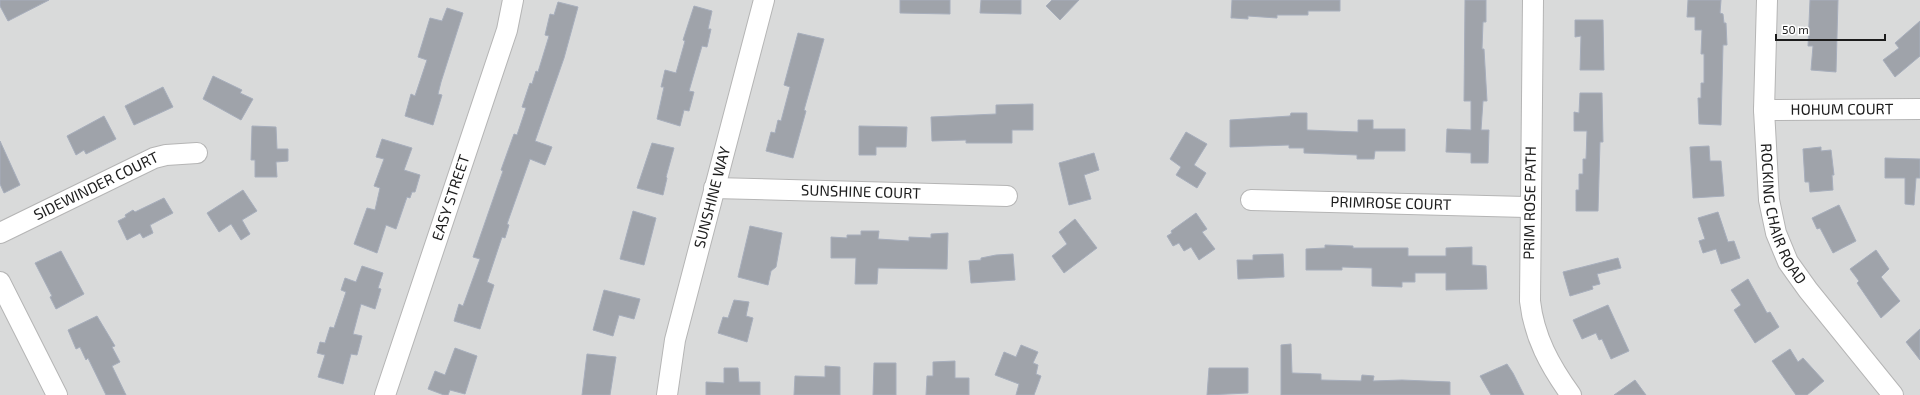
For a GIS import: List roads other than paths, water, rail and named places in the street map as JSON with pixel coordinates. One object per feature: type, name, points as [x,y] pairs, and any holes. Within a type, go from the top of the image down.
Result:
[{"type":"street","name":"EASY STREET","points":[[385,395],[507,30],[513,0]]},
{"type":"street","name":"SUNSHINE WAY","points":[[667,395],[675,340],[764,0]]},
{"type":"street","name":"PRIM ROSE PATH","points":[[1533,0],[1529,278],[1531,313],[1534,326],[1552,368],[1571,395]]},
{"type":"street","name":"ROCKING CHAIR ROAD","points":[[1767,0],[1764,110],[1771,217],[1788,262],[1820,307],[1893,395]]},
{"type":"street","name":"HOHUM COURT","points":[[1764,110],[1920,108]]},
{"type":"street","name":"SIDEWINDER COURT","points":[[0,233],[154,158],[166,155],[197,153]]},
{"type":"street","name":"SUNSHINE COURT","points":[[714,188],[1007,196]]},
{"type":"street","name":"PRIMROSE COURT","points":[[1251,200],[1530,206]]},
{"type":"street","points":[[0,282],[57,395]]}]
